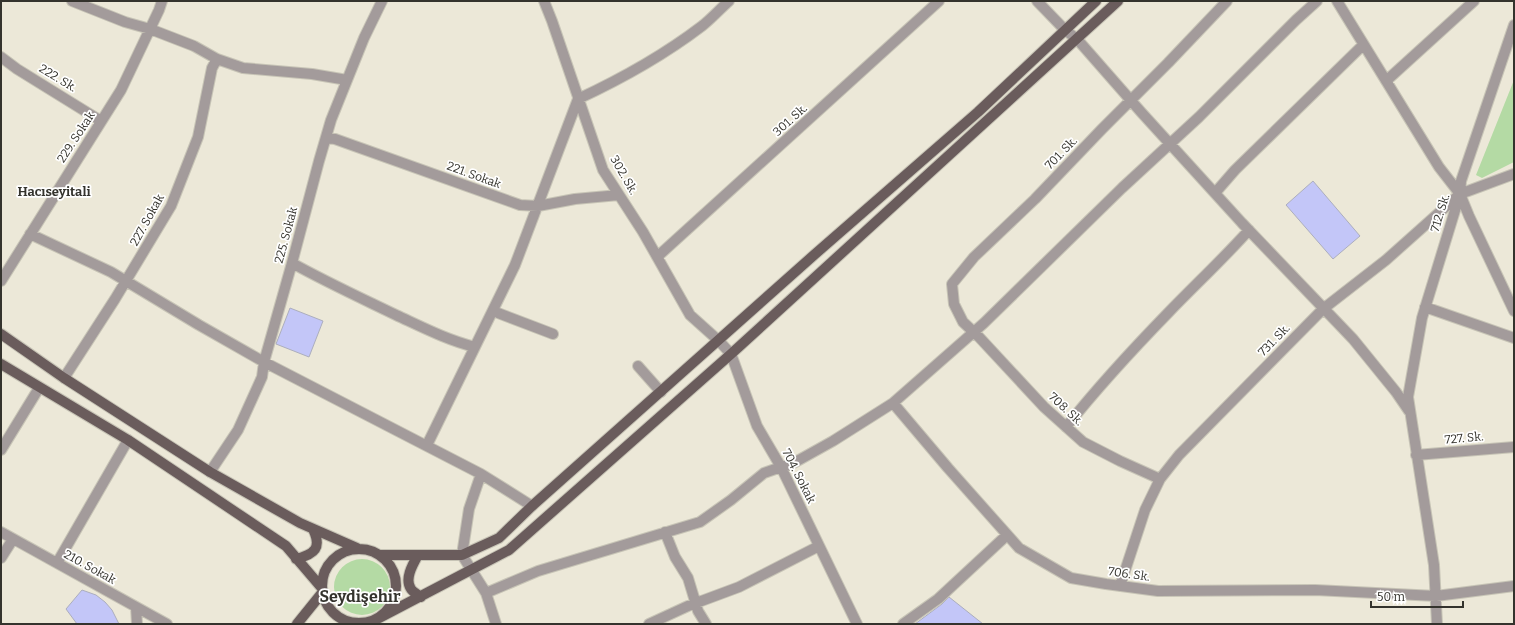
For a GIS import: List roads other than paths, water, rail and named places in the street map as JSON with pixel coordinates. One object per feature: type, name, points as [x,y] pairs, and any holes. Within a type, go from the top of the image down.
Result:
[{"type":"main road","points":[[1,334],[64,378],[210,472],[300,523],[357,548],[369,550],[381,555],[462,555],[499,538],[532,506],[814,255],[978,112],[1096,1]]},
{"type":"main road","points":[[1,364],[128,440],[286,546],[321,590],[326,605],[334,614],[344,621],[355,624],[366,623],[421,597],[510,550],[731,354],[1118,1]]},
{"type":"main road","points":[[296,559],[307,556],[316,549],[318,540],[314,529]]},
{"type":"main road","points":[[297,624],[321,590],[323,575],[335,556],[345,551],[357,548]]},
{"type":"main road","points":[[379,618],[388,610],[394,599],[396,587],[395,575],[389,564],[381,555]]},
{"type":"main road","points":[[418,555],[411,567],[408,584],[411,590],[421,597]]},
{"type":"street","points":[[72,1],[125,22],[150,29],[194,46],[217,59],[243,68],[312,74],[347,80]]},
{"type":"street","name":"229. Sokak","points":[[1,281],[121,90],[162,1]]},
{"type":"street","name":"225. Sokak","points":[[210,472],[238,430],[262,377],[264,362],[331,120],[364,38],[382,1]]},
{"type":"street","name":"302. Sk.","points":[[544,1],[603,170],[658,257],[690,315],[719,341]]},
{"type":"street","points":[[429,446],[515,265],[578,99],[607,85],[673,46],[703,25],[729,1]]},
{"type":"street","name":"301. Sk.","points":[[658,257],[940,1]]},
{"type":"street","points":[[1037,1],[1065,30],[1077,39],[1131,101],[1249,230],[1353,339],[1396,392],[1410,412]]},
{"type":"street","name":"701. Sk.","points":[[973,333],[963,322],[954,304],[952,284],[974,256],[1035,199],[1227,1]]},
{"type":"street","points":[[486,593],[538,571],[700,522],[731,500],[764,473],[790,465],[833,441],[893,403],[973,333],[1122,188],[1199,117],[1317,1]]},
{"type":"street","points":[[1337,1],[1439,167],[1460,194],[1514,311]]},
{"type":"street","points":[[1386,81],[1474,1]]},
{"type":"street","name":"712. Sk.","points":[[1437,624],[1434,565],[1408,397],[1425,307],[1460,194],[1461,181],[1514,25]]},
{"type":"street","points":[[1215,193],[1235,170],[1364,45]]},
{"type":"street","name":"222. Sk.","points":[[1,57],[17,69],[101,121]]},
{"type":"street","name":"227. Sokak","points":[[64,378],[126,281],[171,206],[198,138],[212,68],[217,59]]},
{"type":"street","name":"221. Sokak","points":[[326,138],[335,139],[520,205],[538,206],[575,199],[619,195]]},
{"type":"street","name":"731. Sk.","points":[[1120,586],[1145,510],[1160,479],[1179,455],[1323,308],[1386,260],[1460,194],[1514,174]]},
{"type":"street","points":[[429,446],[483,338],[498,313],[532,239],[539,217],[538,206]]},
{"type":"street","points":[[1066,427],[1082,407],[1167,314],[1249,230]]},
{"type":"street","points":[[30,234],[126,281],[264,362],[429,446],[481,474],[532,506]]},
{"type":"street","points":[[292,263],[326,282],[428,330],[457,342],[475,347]]},
{"type":"street","points":[[1425,307],[1514,338]]},
{"type":"street","points":[[498,313],[553,334]]},
{"type":"street","name":"708. Sk.","points":[[973,333],[979,337],[1044,407],[1082,442],[1120,462],[1160,479]]},
{"type":"street","name":"704. Sokak","points":[[719,341],[731,354],[757,426],[781,467],[858,624]]},
{"type":"street","points":[[638,366],[661,392]]},
{"type":"street","points":[[1,450],[39,388]]},
{"type":"street","name":"706. Sk.","points":[[893,403],[1018,548],[1071,578],[1158,591],[1315,590],[1436,596],[1514,586]]},
{"type":"street","points":[[57,563],[128,440]]},
{"type":"street","name":"727. Sk.","points":[[1416,455],[1514,447]]},
{"type":"street","points":[[481,474],[469,508],[462,555],[486,593],[496,624]]},
{"type":"street","name":"210. Sokak","points":[[1,532],[167,624]]},
{"type":"street","points":[[665,532],[675,557],[688,578],[696,603],[706,624]]},
{"type":"street","points":[[903,624],[938,599],[1007,535]]},
{"type":"street","points":[[1,558],[13,539]]},
{"type":"street","points":[[649,624],[696,603],[739,587],[819,546]]},
{"type":"street","points":[[136,607],[138,624]]},
{"type":"district","name":"Hacıseyitali","points":[[54,191]]},
{"type":"district","name":"Seydişehir","points":[[360,596]]}]
